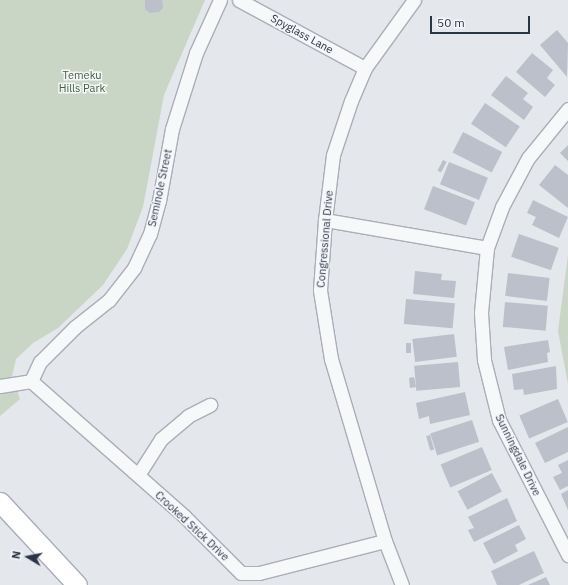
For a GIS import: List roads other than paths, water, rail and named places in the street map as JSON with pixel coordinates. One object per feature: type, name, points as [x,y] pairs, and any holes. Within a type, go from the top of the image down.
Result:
[{"type":"main road","points":[[0,502],[77,585]]},
{"type":"street","name":"Seminole Street","points":[[31,381],[40,362],[75,327],[109,300],[134,268],[150,234],[159,201],[172,129],[196,53],[220,0]]},
{"type":"street","name":"Spyglass Lane","points":[[239,0],[365,68]]},
{"type":"street","name":"Congressional Drive","points":[[402,585],[385,541],[331,359],[320,290],[325,220],[333,155],[365,68],[414,0]]},
{"type":"street","name":"Sunningdale Drive","points":[[568,109],[528,158],[502,207],[487,248],[481,312],[484,360],[499,420],[568,555]]},
{"type":"street","points":[[325,220],[487,248]]},
{"type":"street","points":[[0,386],[31,381]]},
{"type":"street","name":"Crooked Stick Drive","points":[[31,381],[138,475],[241,573],[259,573],[385,541]]},
{"type":"street","points":[[138,475],[161,439],[188,416],[210,405]]},
{"type":"park label","name":"Temeku Hills Park","points":[[82,82]]}]
